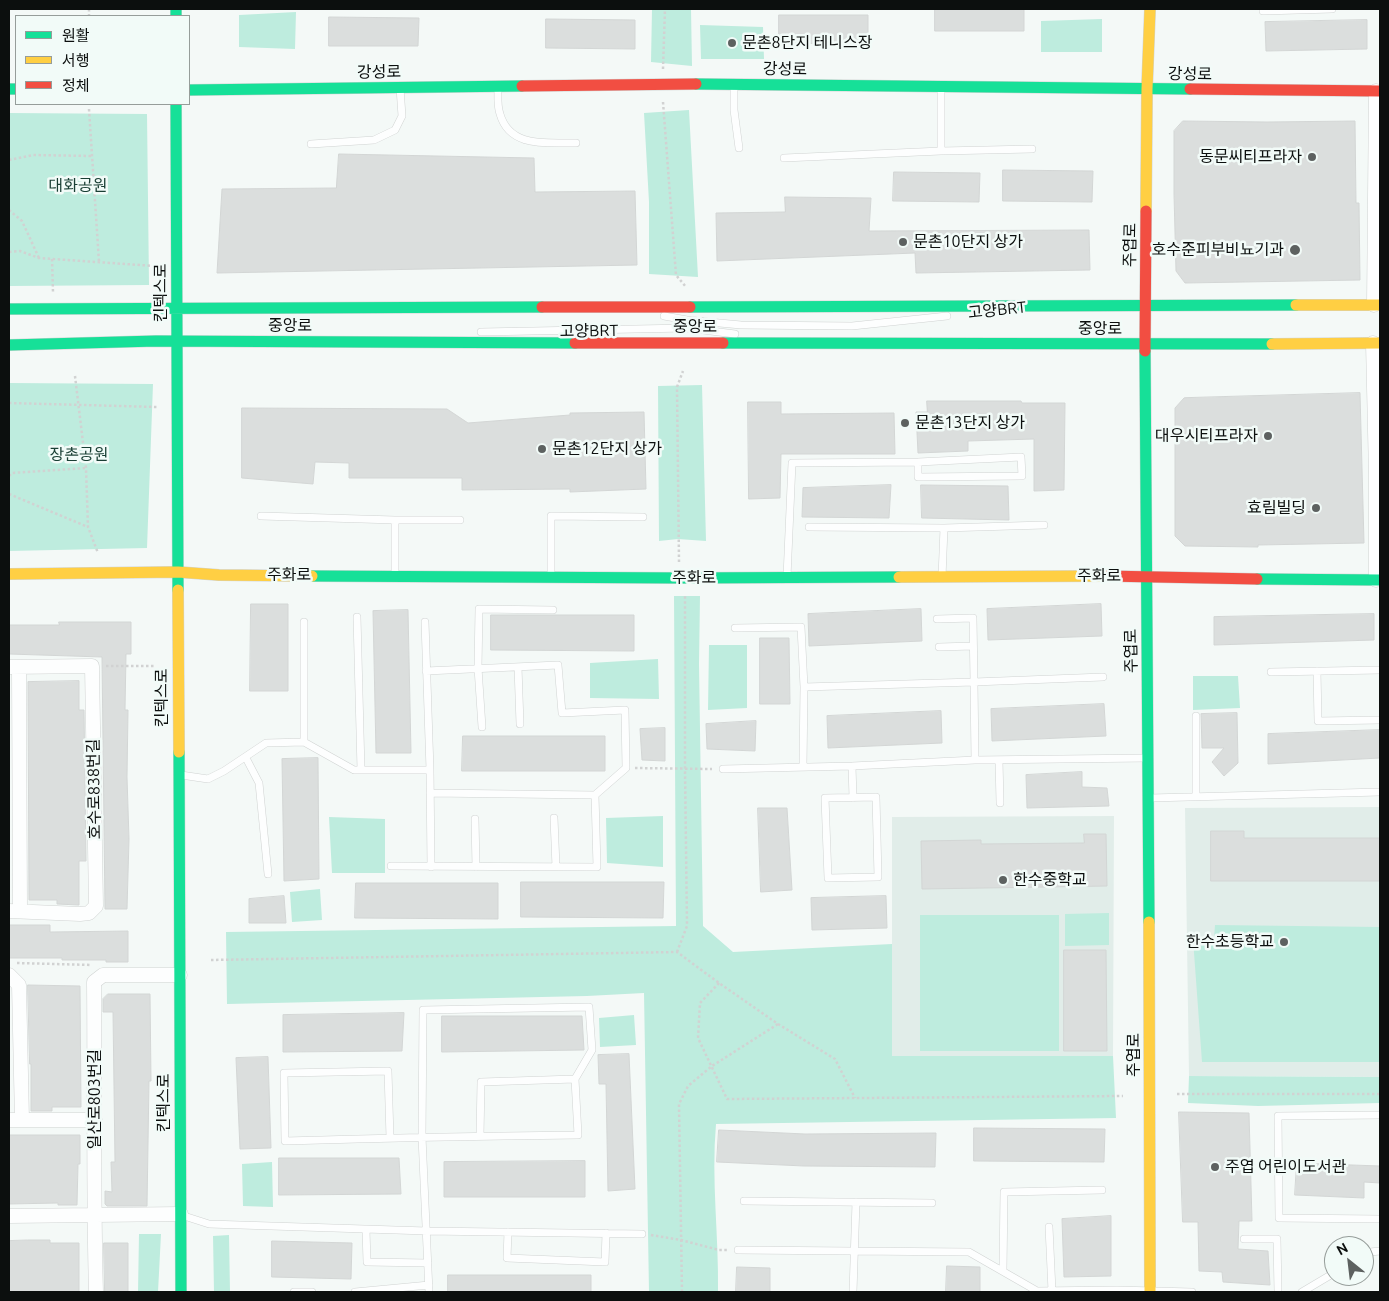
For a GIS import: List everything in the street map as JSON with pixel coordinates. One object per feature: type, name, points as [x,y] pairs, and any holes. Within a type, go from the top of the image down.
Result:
[{"type":"street","name":"주엽로","points":[[1150,9],[1147,89],[1145,305],[1150,1291]]},
{"type":"street","name":"강성로","points":[[190,90],[663,84],[1378,91]]},
{"type":"street","points":[[1377,306],[1378,91]]},
{"type":"street","name":"킨텍스로","points":[[176,105],[181,1292]]},
{"type":"street","name":"중앙로","points":[[9,309],[1145,305],[1377,306]]},
{"type":"street","name":"중앙로","points":[[9,345],[177,342],[1146,345],[1377,343]]},
{"type":"street","points":[[1377,343],[1378,580]]},
{"type":"street","name":"주화로","points":[[9,574],[178,572],[219,575],[787,578],[1146,576],[1174,578],[1378,580]]},
{"type":"street","name":"호수로838번길","points":[[92,666],[96,906],[89,913],[15,911],[14,667],[92,666]]},
{"type":"street","points":[[9,975],[19,985],[15,1120],[95,1120]]},
{"type":"street","name":"일산로803번길","points":[[96,1292],[94,1215],[94,982],[103,975],[180,975]]},
{"type":"street","points":[[9,1216],[181,1214]]},
{"type":"lane","points":[[1263,9],[1263,11],[1332,9]]},
{"type":"lane","points":[[734,85],[734,110],[738,148]]},
{"type":"lane","points":[[498,86],[500,115],[506,130],[525,141],[576,143]]},
{"type":"lane","points":[[941,87],[941,151]]},
{"type":"lane","points":[[311,144],[374,140],[395,130],[402,116],[400,88]]},
{"type":"lane","points":[[784,158],[1032,149]]},
{"type":"lane","name":"고양BRT","points":[[966,314],[1042,306]]},
{"type":"lane","name":"고양BRT","points":[[594,308],[620,308],[687,320],[741,325],[852,326],[956,315]]},
{"type":"lane","name":"고양BRT","points":[[474,333],[687,328],[826,344]]},
{"type":"lane","points":[[351,342],[455,334]]},
{"type":"lane","points":[[787,578],[792,463],[918,462],[1021,457],[1022,476],[918,477],[918,462]]},
{"type":"lane","points":[[261,516],[460,520]]},
{"type":"lane","points":[[551,577],[551,516],[643,517]]},
{"type":"lane","points":[[394,576],[395,520]]},
{"type":"lane","points":[[809,527],[944,528],[1044,525]]},
{"type":"lane","points":[[942,577],[944,528]]},
{"type":"lane","points":[[482,727],[478,668],[479,609],[553,610]]},
{"type":"lane","points":[[357,617],[361,770]]},
{"type":"lane","points":[[937,619],[973,618],[975,760]]},
{"type":"lane","points":[[304,622],[304,742]]},
{"type":"lane","points":[[426,622],[431,867]]},
{"type":"lane","points":[[735,628],[801,626],[804,687],[803,767]]},
{"type":"lane","points":[[939,647],[973,646]]},
{"type":"lane","points":[[426,671],[558,665],[562,713],[625,710],[626,768],[595,794],[430,793]]},
{"type":"lane","points":[[518,667],[520,724]]},
{"type":"lane","points":[[1271,672],[1380,670]]},
{"type":"lane","points":[[1317,671],[1318,721],[1380,720]]},
{"type":"lane","points":[[804,687],[1103,676]]},
{"type":"lane","points":[[1196,716],[1196,797]]},
{"type":"lane","points":[[179,775],[208,779],[246,758],[266,744],[304,742],[354,770],[430,770]]},
{"type":"lane","points":[[246,758],[259,783],[268,874]]},
{"type":"lane","points":[[723,769],[852,766],[975,760],[1148,758]]},
{"type":"lane","points":[[999,760],[1000,803]]},
{"type":"lane","points":[[852,766],[853,798]]},
{"type":"lane","points":[[1149,798],[1380,792]]},
{"type":"lane","points":[[391,866],[597,867],[595,794]]},
{"type":"lane","points":[[876,797],[878,877],[828,878],[825,798],[853,798],[876,797]]},
{"type":"lane","points":[[554,818],[556,867]]},
{"type":"lane","points":[[475,819],[476,867]]},
{"type":"lane","points":[[355,1292],[429,1289],[422,1137],[423,1010],[589,1007],[592,1050],[575,1079],[578,1135],[422,1137],[390,1138],[284,1141],[284,1073],[388,1071],[390,1138]]},
{"type":"lane","points":[[480,1136],[481,1082],[575,1079]]},
{"type":"lane","points":[[1380,1116],[1278,1116],[1280,1218],[1380,1219]]},
{"type":"lane","points":[[1003,1271],[1004,1192],[1102,1190]]},
{"type":"lane","points":[[744,1201],[932,1203]]},
{"type":"lane","points":[[853,1292],[856,1202]]},
{"type":"lane","points":[[181,1214],[209,1224],[427,1232],[642,1234]]},
{"type":"lane","points":[[1049,1227],[1052,1291]]},
{"type":"lane","points":[[366,1230],[368,1262],[428,1263]]},
{"type":"lane","points":[[508,1232],[507,1258],[605,1262],[606,1233]]},
{"type":"lane","points":[[1244,1239],[1277,1239],[1278,1292]]},
{"type":"lane","points":[[738,1250],[969,1252],[1037,1292],[1192,1292]]},
{"type":"lane","points":[[1302,1292],[1324,1279]]},
{"type":"lane","points":[[294,1292],[312,1292]]},
{"type":"path","points":[[663,70],[665,9]]},
{"type":"path","points":[[663,102],[676,275],[686,287]]},
{"type":"path","points":[[89,109],[98,262]]},
{"type":"path","points":[[9,160],[33,155],[91,156]]},
{"type":"path","points":[[9,210],[22,221],[39,258]]},
{"type":"path","points":[[9,252],[20,251],[39,258],[154,266]]},
{"type":"path","points":[[52,259],[53,292]]},
{"type":"path","points":[[679,562],[677,386],[683,371]]},
{"type":"path","points":[[75,376],[86,468],[88,526],[98,553]]},
{"type":"path","points":[[9,403],[157,407]]},
{"type":"path","points":[[9,476],[12,473],[86,468]]},
{"type":"path","points":[[9,494],[88,526]]},
{"type":"path","points":[[678,952],[687,926],[684,769],[685,592]]},
{"type":"path","points":[[92,666],[156,666]]},
{"type":"path","points":[[626,768],[723,769]]},
{"type":"path","points":[[211,960],[678,952],[778,1024],[835,1060],[855,1098]]},
{"type":"path","points":[[9,963],[94,965]]},
{"type":"path","points":[[719,983],[700,1003],[698,1038],[727,1099],[1123,1096]]},
{"type":"path","points":[[682,1292],[679,1104],[688,1086],[712,1066],[778,1024]]},
{"type":"path","points":[[1177,1094],[1380,1094]]},
{"type":"path","points":[[642,1234],[681,1240],[719,1250],[738,1250]]},
{"type":"shaded area","name":"한수초등학교","points":[[1380,807],[1380,1077],[1189,1076],[1185,808]]},
{"type":"shaded area","name":"한수중학교","points":[[1114,816],[1113,1056],[892,1056],[892,817]]},
{"type":"green space","points":[[652,9],[691,9],[692,66],[651,62]]},
{"type":"green space","points":[[296,12],[295,49],[239,47],[239,15]]},
{"type":"green space","points":[[1102,19],[1102,52],[1041,52],[1041,21]]},
{"type":"green space","name":"문촌8단지 테니스장","points":[[700,25],[763,27],[764,59],[701,59]]},
{"type":"green space","points":[[689,110],[698,277],[649,274],[649,202],[644,113]]},
{"type":"green space","name":"대화공원","points":[[9,113],[147,114],[149,285],[9,286]]},
{"type":"green space","name":"장촌공원","points":[[9,383],[153,384],[147,548],[9,551]]},
{"type":"green space","points":[[702,385],[706,541],[678,539],[659,541],[658,386]]},
{"type":"green space","points":[[674,596],[700,596],[699,664],[703,926],[733,952],[892,944],[892,1056],[1113,1056],[1116,1118],[716,1124],[714,1166],[718,1292],[649,1292],[644,993],[227,1004],[226,932],[676,926]]},
{"type":"green space","points":[[709,645],[747,645],[747,708],[708,710]]},
{"type":"green space","points":[[658,659],[659,699],[590,698],[590,663]]},
{"type":"green space","points":[[1193,676],[1238,676],[1240,708],[1193,710]]},
{"type":"green space","points":[[663,816],[663,867],[607,863],[606,818]]},
{"type":"green space","points":[[329,817],[385,819],[385,873],[332,873]]},
{"type":"green space","points":[[320,889],[322,920],[292,922],[290,892]]},
{"type":"green space","points":[[1109,913],[1109,945],[1065,946],[1065,914]]},
{"type":"green space","points":[[920,915],[1059,915],[1059,1051],[920,1051]]},
{"type":"green space","points":[[1215,925],[1380,927],[1380,1062],[1202,1062],[1193,939],[1214,938]]},
{"type":"green space","points":[[634,1015],[636,1045],[600,1047],[599,1018]]},
{"type":"green space","points":[[1189,1076],[1380,1077],[1380,1103],[1258,1106],[1188,1103]]},
{"type":"green space","points":[[272,1162],[273,1207],[243,1206],[242,1164]]},
{"type":"green space","points":[[139,1234],[161,1234],[158,1292],[138,1292]]},
{"type":"green space","points":[[229,1235],[230,1292],[214,1292],[213,1236]]},
{"type":"building","points":[[935,9],[1024,9],[1024,31],[935,31]]},
{"type":"building","points":[[779,15],[868,15],[868,44],[779,43]]},
{"type":"building","points":[[329,17],[419,18],[418,46],[329,46]]},
{"type":"building","points":[[546,19],[635,20],[635,49],[546,48]]},
{"type":"building","points":[[1367,20],[1367,49],[1266,51],[1265,22]]},
{"type":"building","points":[[1183,121],[1355,121],[1356,203],[1359,203],[1360,280],[1185,283],[1176,271],[1174,194],[1174,131]]},
{"type":"building","points":[[339,154],[534,158],[535,192],[635,191],[637,265],[217,273],[222,189],[336,188]]},
{"type":"building","points":[[1003,170],[1093,171],[1092,202],[1003,201]]},
{"type":"building","points":[[894,172],[980,173],[979,202],[893,201]]},
{"type":"building","name":"문촌10단지 상가","points":[[785,197],[871,198],[869,231],[1089,230],[1090,270],[916,273],[915,253],[717,261],[716,213],[785,212]]},
{"type":"building","points":[[1360,393],[1364,543],[1258,545],[1258,547],[1185,546],[1175,536],[1175,408],[1184,398]]},
{"type":"building","points":[[927,401],[1065,403],[1064,490],[1034,491],[1034,439],[968,441],[968,451],[918,453],[916,412],[927,412]]},
{"type":"building","points":[[748,402],[781,402],[781,414],[894,413],[895,454],[781,454],[780,498],[749,499]]},
{"type":"building","name":"문촌12단지 상가","points":[[242,408],[447,409],[468,423],[570,415],[570,413],[644,412],[646,489],[570,492],[570,489],[462,490],[462,478],[349,478],[349,463],[315,462],[313,484],[242,478]]},
{"type":"building","points":[[891,485],[889,518],[802,517],[803,488]]},
{"type":"building","points":[[921,485],[1008,486],[1009,520],[922,518]]},
{"type":"building","points":[[251,604],[288,604],[288,691],[250,691]]},
{"type":"building","points":[[1101,604],[1102,636],[988,640],[987,609]]},
{"type":"building","points":[[921,609],[922,641],[809,646],[808,614]]},
{"type":"building","points":[[408,610],[411,753],[376,753],[373,611]]},
{"type":"building","points":[[1374,614],[1374,640],[1214,645],[1214,617]]},
{"type":"building","points":[[491,615],[634,615],[634,651],[491,650]]},
{"type":"building","points":[[59,622],[131,622],[131,654],[126,654],[125,710],[128,710],[127,777],[129,839],[127,909],[105,909],[102,657],[9,654],[9,625],[59,625]]},
{"type":"building","points":[[760,638],[789,638],[790,704],[760,704]]},
{"type":"building","points":[[79,681],[79,710],[84,710],[86,861],[79,861],[79,905],[57,904],[57,900],[29,900],[28,682]]},
{"type":"building","points":[[1104,704],[1106,736],[992,741],[991,709]]},
{"type":"building","points":[[941,711],[942,743],[828,748],[827,716]]},
{"type":"building","points":[[1237,713],[1238,763],[1224,776],[1212,762],[1224,748],[1202,748],[1201,714]]},
{"type":"building","points":[[756,721],[755,751],[707,749],[706,724]]},
{"type":"building","points":[[665,728],[665,761],[642,760],[640,729]]},
{"type":"building","points":[[1380,730],[1380,758],[1268,764],[1268,734]]},
{"type":"building","points":[[463,736],[605,736],[605,771],[462,771]]},
{"type":"building","points":[[318,758],[319,879],[284,881],[282,759]]},
{"type":"building","points":[[1082,772],[1082,787],[1107,788],[1109,806],[1027,808],[1026,775]]},
{"type":"building","points":[[758,808],[787,808],[792,890],[761,892]]},
{"type":"building","points":[[1211,831],[1244,831],[1244,838],[1380,838],[1380,881],[1211,881]]},
{"type":"building","points":[[1084,834],[1106,834],[1107,886],[922,889],[921,841],[981,840],[981,844],[1084,843]]},
{"type":"building","points":[[521,882],[664,882],[663,918],[521,917]]},
{"type":"building","points":[[356,883],[498,883],[498,919],[355,918]]},
{"type":"building","points":[[284,896],[286,923],[249,923],[249,899]]},
{"type":"building","points":[[886,896],[887,928],[812,930],[811,898]]},
{"type":"building","points":[[9,925],[50,925],[50,932],[128,931],[128,962],[62,960],[62,958],[9,958]]},
{"type":"building","points":[[1064,950],[1106,950],[1107,1051],[1064,1051]]},
{"type":"building","points":[[28,985],[80,986],[81,1107],[52,1107],[52,1111],[31,1111]]},
{"type":"building","points":[[108,994],[150,994],[151,1081],[149,1081],[147,1206],[107,1206],[105,1204],[105,1191],[112,1192],[111,1162],[115,1162],[113,1012],[103,1012],[103,999]]},
{"type":"building","points":[[404,1013],[402,1051],[283,1052],[283,1015]]},
{"type":"building","points":[[442,1016],[582,1016],[584,1050],[442,1052]]},
{"type":"building","points":[[629,1054],[635,1189],[608,1191],[606,1084],[599,1084],[598,1055]]},
{"type":"building","points":[[268,1057],[271,1148],[240,1149],[236,1058]]},
{"type":"building","name":"주엽 어린이도서관","points":[[1179,1112],[1249,1113],[1252,1221],[1239,1221],[1238,1249],[1268,1251],[1270,1285],[1223,1282],[1222,1272],[1199,1271],[1198,1222],[1183,1222]]},
{"type":"building","points":[[974,1128],[1105,1129],[1104,1162],[974,1161]]},
{"type":"building","points":[[719,1130],[805,1134],[936,1133],[935,1167],[804,1166],[717,1162]]},
{"type":"building","points":[[9,1135],[80,1135],[77,1205],[58,1205],[58,1203],[9,1204]]},
{"type":"building","points":[[279,1158],[399,1158],[401,1194],[279,1195]]},
{"type":"building","points":[[585,1161],[585,1197],[444,1197],[444,1162]]},
{"type":"building","points":[[1297,1163],[1380,1166],[1380,1183],[1364,1182],[1364,1198],[1295,1195]]},
{"type":"building","points":[[1111,1216],[1111,1276],[1064,1277],[1062,1219]]},
{"type":"building","points":[[50,1240],[50,1243],[79,1243],[79,1292],[9,1292],[9,1241]]},
{"type":"building","points":[[272,1241],[352,1243],[351,1279],[272,1277]]},
{"type":"building","points":[[104,1243],[128,1243],[128,1292],[105,1292]]},
{"type":"building","points":[[947,1266],[980,1267],[980,1292],[946,1292]]},
{"type":"building","points":[[737,1267],[770,1268],[770,1292],[736,1292]]},
{"type":"building","points":[[448,1275],[591,1275],[591,1292],[448,1292]]},
{"type":"traffic: fast","points":[[176,9],[176,15]]},
{"type":"traffic: fast","points":[[696,84],[1190,89]]},
{"type":"traffic: fast","points":[[190,90],[522,86]]},
{"type":"traffic: fast","points":[[9,89],[15,89]]},
{"type":"traffic: fast","points":[[176,105],[178,590]]},
{"type":"traffic: fast","points":[[690,307],[1296,305]]},
{"type":"traffic: fast","points":[[9,309],[542,307]]},
{"type":"traffic: fast","points":[[9,345],[156,341],[575,343]]},
{"type":"traffic: fast","points":[[723,343],[1272,344]]},
{"type":"traffic: fast","points":[[1145,351],[1149,922]]},
{"type":"traffic: fast","points":[[312,576],[899,577]]},
{"type":"traffic: fast","points":[[1257,579],[1380,580]]},
{"type":"traffic: fast","points":[[179,752],[181,1292]]},
{"type":"traffic: slow","points":[[1146,211],[1150,9]]},
{"type":"traffic: slow","points":[[1296,305],[1380,305]]},
{"type":"traffic: slow","points":[[1272,344],[1380,343]]},
{"type":"traffic: slow","points":[[9,574],[178,572],[219,575],[312,576]]},
{"type":"traffic: slow","points":[[899,577],[1106,576]]},
{"type":"traffic: slow","points":[[178,590],[179,752]]},
{"type":"traffic: slow","points":[[1149,922],[1150,1292]]},
{"type":"traffic: jam","points":[[522,86],[696,84]]},
{"type":"traffic: jam","points":[[1190,89],[1380,91]]},
{"type":"traffic: jam","points":[[1145,351],[1146,211]]},
{"type":"traffic: jam","points":[[542,307],[690,307]]},
{"type":"traffic: jam","points":[[575,343],[723,343]]},
{"type":"traffic: jam","points":[[1106,576],[1257,579]]},
{"type":"place","name":"문촌8단지 테니스장","points":[[732,43]]},
{"type":"place","name":"동문씨티프라자","points":[[1312,157]]},
{"type":"place","name":"문촌10단지 상가","points":[[903,242]]},
{"type":"place","name":"호수준피부비뇨기과","points":[[1295,250]]},
{"type":"place","name":"문촌13단지 상가","points":[[905,423]]},
{"type":"place","name":"대우시티프라자","points":[[1268,436]]},
{"type":"place","name":"문촌12단지 상가","points":[[542,449]]},
{"type":"place","name":"효림빌딩","points":[[1316,508]]},
{"type":"place","name":"한수중학교","points":[[1003,880]]},
{"type":"place","name":"한수초등학교","points":[[1284,942]]},
{"type":"place","name":"주엽 어린이도서관","points":[[1215,1167]]}]
